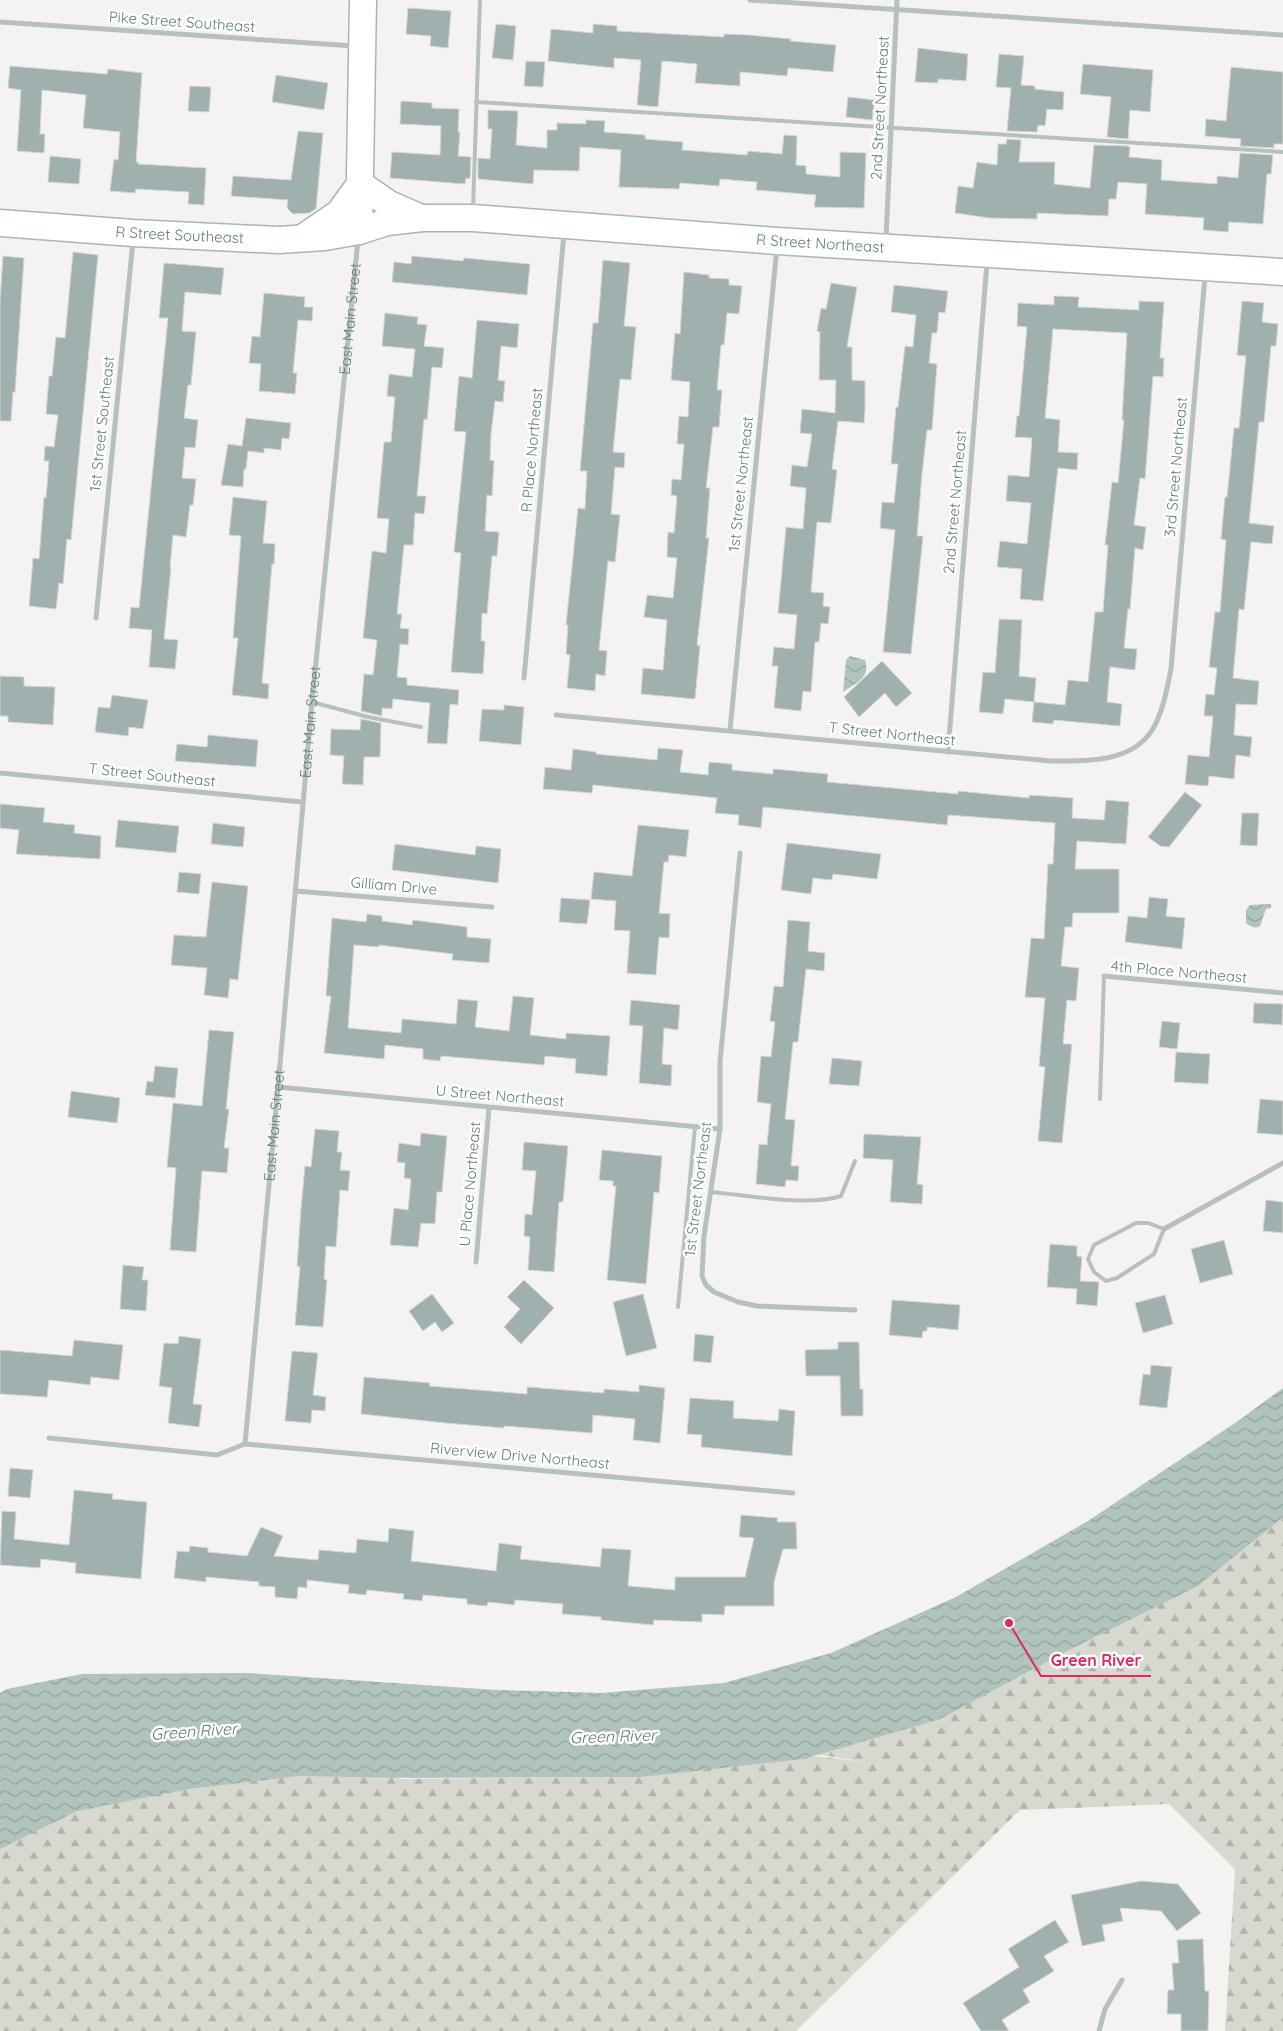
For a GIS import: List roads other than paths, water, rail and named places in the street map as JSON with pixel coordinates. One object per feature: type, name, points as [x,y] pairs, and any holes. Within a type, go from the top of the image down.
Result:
[{"type":"street","name":"East Main Street","points":[[245,1444],[302,802],[359,231],[364,0]]},
{"type":"street","points":[[750,0],[1283,35]]},
{"type":"street","name":"2nd Street Northeast","points":[[886,248],[897,0]]},
{"type":"street","name":"Pike Street Southeast","points":[[0,22],[362,46]]},
{"type":"street","points":[[302,238],[339,213],[360,184],[389,204],[422,218]]},
{"type":"street","name":"R Street Northeast","points":[[359,231],[387,222],[422,218],[473,218],[886,248],[1283,272]]},
{"type":"street","name":"R Street Southeast","points":[[0,223],[133,233],[278,240],[325,237],[359,231]]},
{"type":"street","name":"R Place Northeast","points":[[524,678],[565,224]]},
{"type":"street","name":"1st Street Southeast","points":[[96,618],[133,233]]},
{"type":"street","name":"1st Street Northeast","points":[[730,730],[777,240]]},
{"type":"street","name":"2nd Street Northeast","points":[[948,752],[988,254]]},
{"type":"street","name":"3rd Street Northeast","points":[[1171,669],[1206,268]]},
{"type":"street","name":"T Street Northeast","points":[[556,715],[948,752],[1067,761],[1103,759],[1121,754],[1146,738],[1155,726],[1163,704],[1171,669]]},
{"type":"street","name":"T Street Southeast","points":[[0,773],[302,802]]},
{"type":"street","name":"1st Street Northeast","points":[[740,853],[720,1062],[720,1129],[701,1265],[704,1280],[710,1289],[725,1298],[757,1306],[855,1310]]},
{"type":"street","name":"Gilliam Drive","points":[[295,891],[492,906]]},
{"type":"street","name":"4th Place Northeast","points":[[1104,976],[1283,993]]},
{"type":"street","name":"U Street Northeast","points":[[278,1087],[720,1129]]},
{"type":"street","name":"U Place Northeast","points":[[476,1262],[489,1108]]},
{"type":"street","points":[[1164,1229],[1283,1163]]},
{"type":"street","points":[[49,1438],[217,1455],[245,1444]]},
{"type":"street","name":"Riverview Drive Northeast","points":[[245,1444],[793,1493]]},
{"type":"street","points":[[1099,2031],[1104,2009],[1122,1980]]},
{"type":"lane","points":[[473,218],[480,0]]},
{"type":"lane","points":[[476,102],[1283,152]]},
{"type":"lane","points":[[312,702],[420,728]]},
{"type":"lane","name":"4th Place Northeast","points":[[1100,1099],[1104,976]]},
{"type":"lane","points":[[678,1307],[695,1127]]},
{"type":"lane","points":[[711,1192],[798,1200],[827,1200],[841,1196],[855,1161]]},
{"type":"lane","points":[[1136,1223],[1148,1223],[1164,1229],[1154,1254],[1117,1278],[1106,1281],[1094,1272],[1088,1259],[1094,1244],[1136,1223]]},
{"type":"water","points":[[850,656],[865,660],[866,671],[857,683],[843,692],[846,660]]},
{"type":"water","points":[[1271,904],[1271,908],[1266,909],[1260,926],[1253,927],[1246,923],[1246,910],[1250,905]]},
{"type":"water","name":"Green River","points":[[1283,1388],[1283,1517],[1198,1586],[1069,1650],[940,1719],[803,1759],[642,1777],[414,1778],[297,1776],[189,1789],[77,1811],[0,1849],[0,1693],[7,1689],[82,1674],[247,1673],[497,1690],[602,1693],[724,1683],[831,1653],[956,1597],[1088,1521],[1238,1421]]},
{"type":"place","name":"Green River","points":[[1009,1623]]}]
